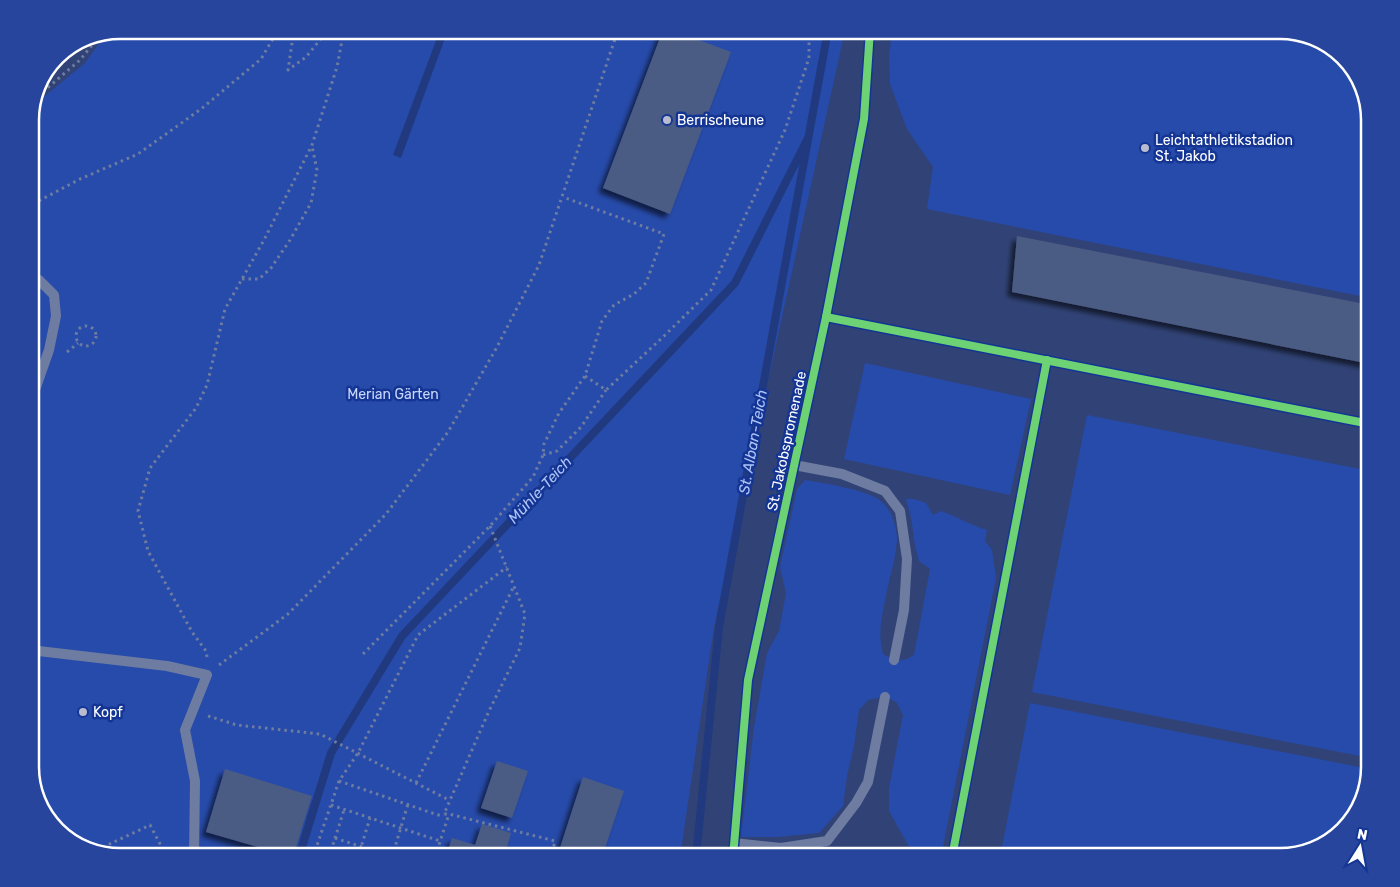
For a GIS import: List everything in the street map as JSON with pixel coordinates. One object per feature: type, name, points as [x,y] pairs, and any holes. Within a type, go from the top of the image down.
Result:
[{"type":"lane","points":[[39,280],[54,295],[56,316],[49,350],[39,378]]},
{"type":"lane","points":[[794,465],[842,474],[885,491],[900,511],[908,559],[904,610],[894,660]]},
{"type":"lane","points":[[39,651],[166,666],[207,675],[185,730],[195,781],[194,848]]},
{"type":"lane","points":[[734,843],[781,848],[826,841],[856,802],[868,782],[885,697]]},
{"type":"path","points":[[39,201],[80,179],[138,154],[185,120],[261,59],[273,39]]},
{"type":"path","points":[[293,39],[288,70],[306,57],[321,39]]},
{"type":"path","points":[[207,675],[206,651],[192,632],[148,551],[138,511],[150,468],[196,408],[207,385],[225,309],[312,146],[337,67],[342,39]]},
{"type":"path","points":[[207,675],[288,614],[386,514],[448,432],[497,347],[539,265],[614,39]]},
{"type":"path","points":[[543,455],[557,451],[581,427],[606,390],[710,290],[785,130],[809,58],[809,39]]},
{"type":"path","points":[[45,90],[80,60],[93,44]]},
{"type":"path","points":[[242,279],[259,279],[271,268],[290,240],[311,203],[317,170],[312,146]]},
{"type":"path","points":[[363,654],[490,526],[533,477],[543,455],[544,444],[559,413],[585,376],[602,321],[614,305],[634,294],[646,283],[664,234],[563,197]]},
{"type":"path","points":[[83,327],[89,327],[94,332],[96,338],[92,344],[83,346],[77,340],[76,334],[83,327]]},
{"type":"path","points":[[585,376],[606,390]]},
{"type":"path","points":[[444,814],[488,711],[520,648],[525,614],[490,526]]},
{"type":"path","points":[[316,848],[339,781],[358,753],[418,635],[507,567]]},
{"type":"path","points":[[416,783],[514,586]]},
{"type":"path","points":[[193,712],[237,725],[320,734],[449,800]]},
{"type":"path","points":[[339,781],[438,815],[449,814],[555,841],[553,848]]},
{"type":"path","points":[[395,848],[408,804]]},
{"type":"path","points":[[331,806],[440,841]]},
{"type":"path","points":[[332,848],[344,810]]},
{"type":"path","points":[[437,848],[449,814]]},
{"type":"path","points":[[361,847],[370,818]]},
{"type":"path","points":[[104,846],[150,825],[162,848]]},
{"type":"path","points":[[335,838],[364,848]]},
{"type":"green space","name":"Merian Gärten","points":[[120,39],[843,39],[714,627],[681,848],[109,848],[75,835],[55,817],[45,798],[39,773],[39,114],[42,98],[85,63],[100,41]]},
{"type":"green space","name":"Leichtathletikstadion St. Jakob","points":[[891,39],[1291,39],[1316,47],[1338,62],[1345,70],[1355,89],[1361,109],[1361,296],[927,209],[933,167],[907,129],[890,84],[889,56]]},
{"type":"green space","points":[[865,363],[1031,399],[1010,495],[844,459]]},
{"type":"green space","points":[[1087,415],[1361,469],[1361,756],[1032,692]]},
{"type":"green space","points":[[805,480],[867,494],[886,506],[895,525],[897,540],[882,614],[880,634],[883,654],[894,660],[906,659],[914,655],[930,569],[919,561],[906,499],[914,499],[926,503],[933,515],[941,511],[987,530],[985,541],[992,550],[996,578],[943,848],[910,848],[889,811],[889,788],[903,715],[897,703],[889,698],[882,697],[868,700],[859,710],[843,806],[819,833],[777,837],[741,837],[754,727],[767,653],[779,631],[786,593],[780,567],[797,489]]},
{"type":"green space","points":[[1030,703],[1361,767],[1361,778],[1355,798],[1341,821],[1335,822],[1334,828],[1325,835],[1306,844],[1280,848],[1002,848]]},
{"type":"shaded area","points":[[437,39],[445,39],[401,158],[393,155]]},
{"type":"building","name":"Berrischeune","points":[[660,39],[696,39],[731,52],[670,214],[603,188]]},
{"type":"building","points":[[1017,236],[1361,303],[1361,362],[1012,292]]},
{"type":"building","points":[[497,761],[528,771],[512,818],[481,808]]},
{"type":"building","points":[[225,769],[312,796],[296,848],[262,848],[206,832]]},
{"type":"building","points":[[583,777],[624,791],[605,848],[560,848]]},
{"type":"building","points":[[482,824],[511,833],[507,848],[449,848],[452,838],[475,845]]},
{"type":"waterway","name":"St. Alban-Teich","points":[[697,848],[719,627],[826,39]]},
{"type":"waterway","name":"Mühle-Teich","points":[[302,848],[331,753],[402,636],[735,283],[808,138]]},
{"type":"cycle path","name":"St. Jakobspromenade","points":[[734,848],[748,680],[826,317],[864,119],[869,39]]},
{"type":"cycle path","points":[[826,317],[1361,422]]},
{"type":"cycle path","points":[[954,848],[1047,360]]},
{"type":"place","name":"Berrischeune","points":[[667,120]]},
{"type":"place","name":"Leichtathletikstadion St. Jakob","points":[[1145,148]]},
{"type":"place","name":"Kopf","points":[[83,712]]}]
